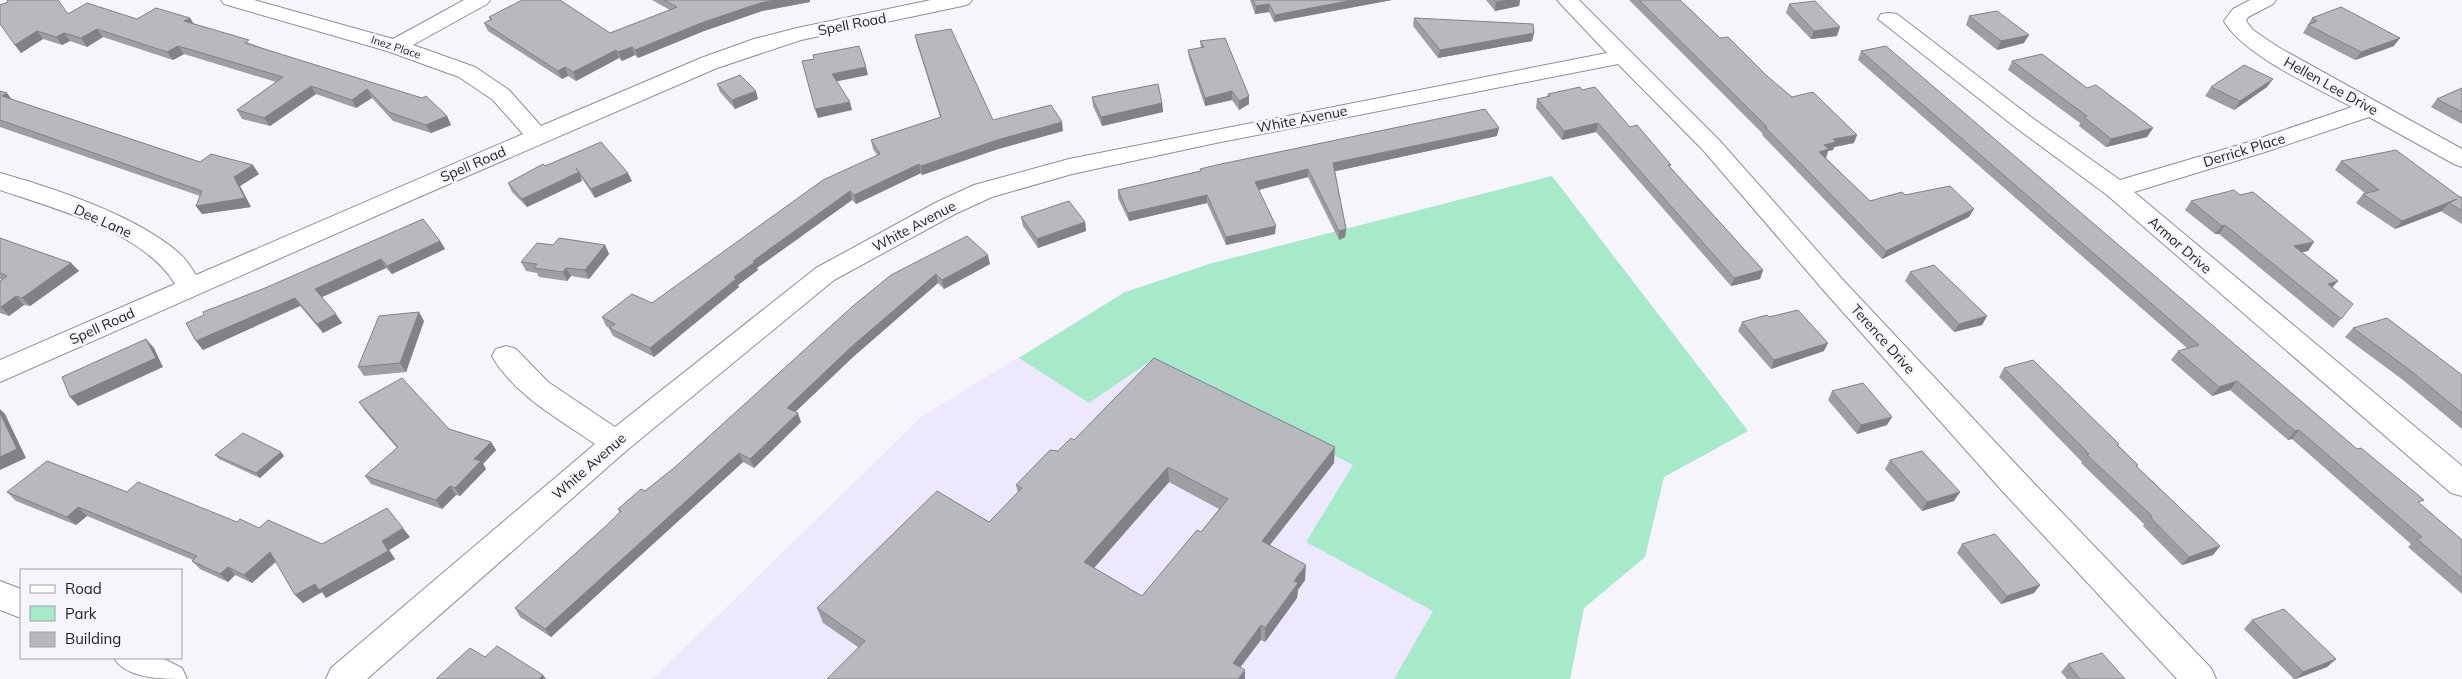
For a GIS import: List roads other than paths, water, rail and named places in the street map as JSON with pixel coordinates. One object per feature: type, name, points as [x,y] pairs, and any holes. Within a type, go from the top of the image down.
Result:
[{"type":"street","name":"Inez Place","points":[[231,0],[395,46],[467,72],[482,81],[513,107],[538,137]]},
{"type":"street","points":[[395,46],[480,0]]},
{"type":"street","name":"Spell Road","points":[[0,372],[190,287],[709,63],[762,44],[962,0]]},
{"type":"street","name":"Terence Drive","points":[[1567,0],[1711,145],[1834,286],[2199,679]]},
{"type":"street","name":"Hellen Lee Drive","points":[[2264,1],[2240,13],[2235,21],[2238,27],[2270,52],[2462,159]]},
{"type":"street","name":"Armor Drive","points":[[1889,19],[2023,122],[2116,189],[2462,484]]},
{"type":"street","name":"White Avenue","points":[[344,679],[616,443],[825,274],[946,208],[983,191],[1069,167],[1210,137],[1622,57]]},
{"type":"street","name":"Derrick Place","points":[[2116,189],[2257,147],[2370,109]]},
{"type":"street","name":"Dee Lane","points":[[0,181],[72,207],[134,235],[171,260],[190,287]]},
{"type":"street","points":[[506,356],[538,390],[616,443]]},
{"type":"street","points":[[0,595],[20,604]]},
{"type":"street","points":[[133,659],[170,679]]}]
